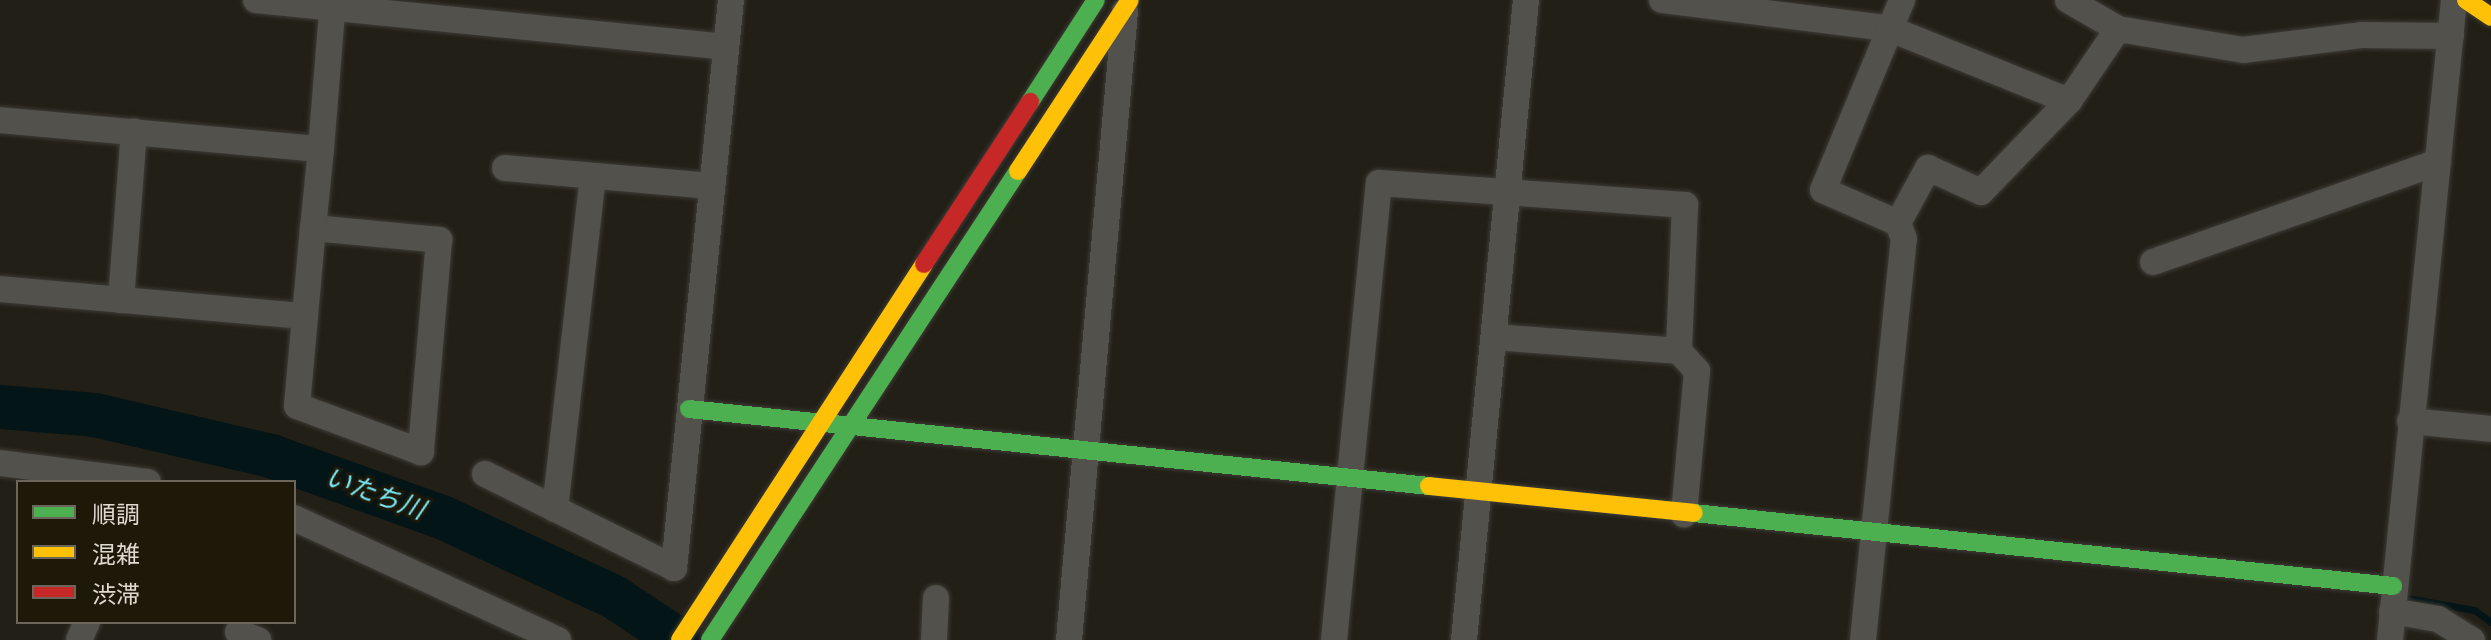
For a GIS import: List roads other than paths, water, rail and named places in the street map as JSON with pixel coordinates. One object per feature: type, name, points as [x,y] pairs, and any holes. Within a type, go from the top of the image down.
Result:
[{"type":"street","points":[[256,0],[332,5],[726,47]]},
{"type":"street","points":[[485,474],[674,568],[731,0]]},
{"type":"street","points":[[680,640],[1096,0]]},
{"type":"street","points":[[1464,640],[1526,0]]},
{"type":"street","points":[[1662,0],[1888,28],[2069,101]]},
{"type":"street","points":[[1863,640],[1904,239],[1898,223],[1823,190],[1902,0]]},
{"type":"street","points":[[2068,0],[2118,29],[2243,50],[2361,35],[2451,36]]},
{"type":"street","points":[[2390,640],[2454,0]]},
{"type":"street","points":[[2466,0],[2491,17]]},
{"type":"street","points":[[710,640],[847,426],[1127,4]]},
{"type":"street","points":[[1069,640],[1127,4]]},
{"type":"street","points":[[313,228],[439,240],[421,452],[297,406],[332,5]]},
{"type":"street","points":[[1898,223],[1928,168],[1981,192],[2069,101],[2118,29]]},
{"type":"street","points":[[0,120],[321,149]]},
{"type":"street","points":[[121,300],[134,132]]},
{"type":"street","points":[[2153,262],[2438,162]]},
{"type":"street","points":[[505,168],[712,186]]},
{"type":"street","points":[[555,509],[593,176]]},
{"type":"street","points":[[1334,640],[1354,482],[1379,183],[1508,189],[1685,205],[1679,351]]},
{"type":"street","points":[[0,289],[305,316]]},
{"type":"street","points":[[1494,337],[1679,351],[1697,371],[1684,514]]},
{"type":"street","points":[[689,409],[1354,482],[1876,533],[2393,598],[2438,619],[2472,640]]},
{"type":"street","points":[[2410,421],[2491,429]]},
{"type":"street","points":[[2,468],[127,480]]},
{"type":"street","points":[[296,519],[558,640]]},
{"type":"street","points":[[934,640],[936,598]]},
{"type":"waterway","name":"いたち川","points":[[0,407],[95,415],[271,456],[444,518],[614,597],[679,640]]},
{"type":"waterway","points":[[2401,597],[2474,610],[2491,622]]}]
